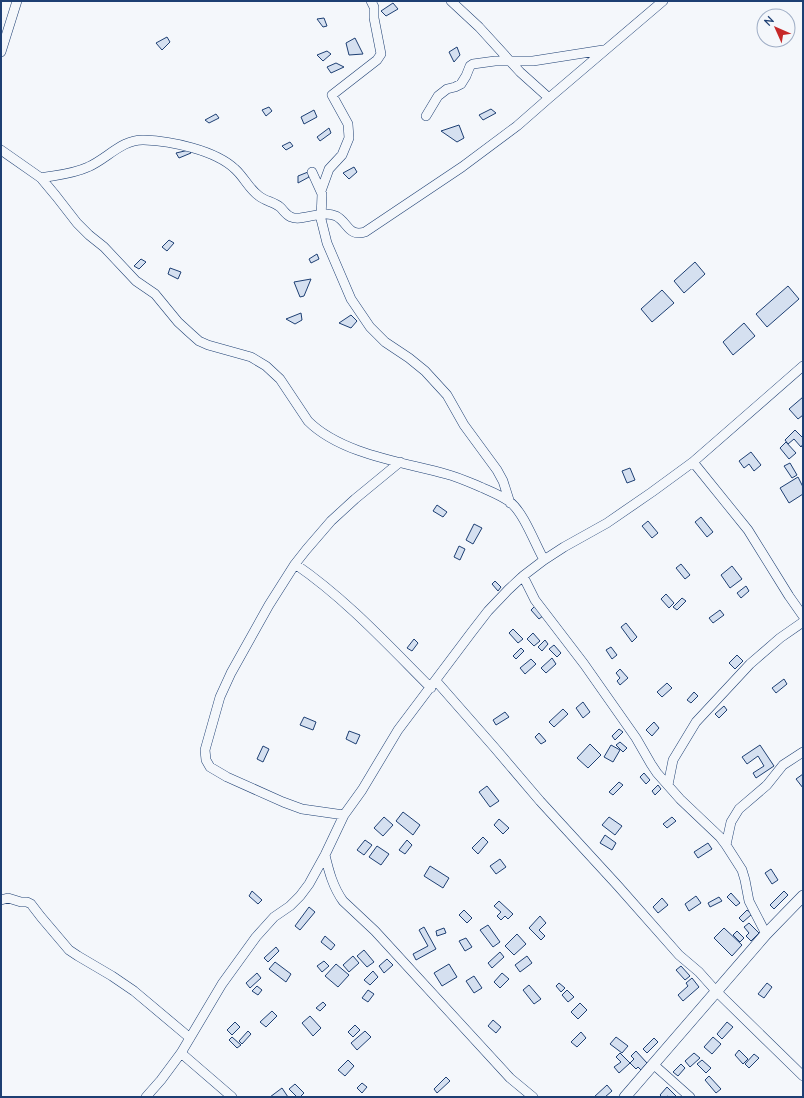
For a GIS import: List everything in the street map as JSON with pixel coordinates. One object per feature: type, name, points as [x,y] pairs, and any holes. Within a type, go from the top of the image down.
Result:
[{"type":"street","points":[[1,52],[17,1]]},
{"type":"street","points":[[321,191],[329,169],[342,155],[349,138],[348,124],[332,95],[377,60],[381,54],[374,18],[374,7],[371,1]]},
{"type":"street","points":[[451,1],[479,27],[532,84],[549,98]]},
{"type":"street","points":[[41,178],[75,172],[89,166],[116,149],[136,140],[185,145],[220,159],[237,170],[259,197],[280,207],[291,217],[296,218],[327,214],[336,216],[352,232],[365,232],[462,167],[517,126],[663,1]]},
{"type":"street","points":[[426,116],[438,96],[463,81],[472,65],[495,61],[533,61],[605,50]]},
{"type":"street","points":[[1,150],[41,178],[77,223],[104,247],[136,281],[155,294],[178,322],[194,337],[208,345],[251,356],[266,366],[280,379],[308,421],[327,436],[374,455],[447,474],[467,481],[510,503],[524,521],[544,560]]},
{"type":"street","points":[[312,172],[321,191],[321,214],[327,243],[351,299],[370,327],[380,338],[425,371],[447,396],[464,425],[497,470],[503,481],[510,503]]},
{"type":"street","points":[[146,1097],[181,1053],[222,984],[256,937],[274,917],[300,896],[311,881],[326,855],[344,815],[362,790],[398,730],[488,612],[523,576],[544,560],[607,523],[693,462],[803,366]]},
{"type":"street","points":[[344,815],[302,809],[217,772],[210,767],[206,758],[205,750],[220,697],[231,673],[295,564],[331,521],[400,462]]},
{"type":"street","points":[[693,462],[748,530],[803,616]]},
{"type":"street","points":[[295,564],[329,589],[433,684],[680,955],[699,972],[716,991],[803,1076]]},
{"type":"street","points":[[523,576],[535,600],[584,664],[636,738],[651,764],[688,808],[726,845],[742,870],[749,901],[766,934]]},
{"type":"street","points":[[668,785],[672,760],[696,722],[750,664],[780,638],[803,622]]},
{"type":"street","points":[[726,845],[731,822],[739,809],[767,785],[783,765],[803,752]]},
{"type":"street","points":[[326,855],[330,876],[343,901],[376,931],[510,1078],[533,1097]]},
{"type":"street","points":[[624,1097],[766,934],[803,896]]},
{"type":"street","points":[[1,900],[8,898],[31,904],[69,950],[134,991],[190,1038]]},
{"type":"street","points":[[181,1053],[232,1097]]},
{"type":"street","points":[[653,1064],[690,1097]]},
{"type":"building","points":[[393,3],[398,9],[386,16],[381,11]]},
{"type":"building","points":[[324,18],[327,26],[323,27],[317,19]]},
{"type":"building","points":[[167,37],[170,42],[162,50],[156,43]]},
{"type":"building","points":[[355,38],[363,54],[349,55],[346,43]]},
{"type":"building","points":[[457,47],[460,55],[454,62],[449,52]]},
{"type":"building","points":[[327,51],[331,54],[323,61],[317,55]]},
{"type":"building","points":[[336,63],[344,67],[331,73],[327,67]]},
{"type":"building","points":[[269,107],[272,111],[266,116],[262,110]]},
{"type":"building","points":[[491,109],[496,113],[483,120],[479,115]]},
{"type":"building","points":[[314,110],[317,117],[304,124],[301,117]]},
{"type":"building","points":[[216,114],[219,118],[209,123],[205,120]]},
{"type":"building","points":[[459,125],[464,138],[457,142],[441,131]]},
{"type":"building","points":[[329,128],[331,133],[320,141],[317,137]]},
{"type":"building","points":[[290,142],[293,146],[286,150],[282,146]]},
{"type":"building","points":[[189,150],[191,153],[179,158],[176,153]]},
{"type":"building","points":[[354,167],[357,172],[349,179],[343,173]]},
{"type":"building","points":[[308,172],[309,177],[298,183],[298,176]]},
{"type":"building","points":[[169,240],[174,243],[167,251],[162,247]]},
{"type":"building","points":[[317,254],[319,259],[311,263],[309,259]]},
{"type":"building","points":[[141,259],[146,262],[139,269],[134,266]]},
{"type":"building","points":[[695,262],[705,274],[684,293],[674,281]]},
{"type":"building","points":[[170,268],[181,272],[178,279],[168,274]]},
{"type":"building","points":[[311,279],[304,296],[300,297],[294,282]]},
{"type":"building","points":[[788,286],[799,299],[767,327],[756,314]]},
{"type":"building","points":[[662,290],[674,303],[652,322],[641,309]]},
{"type":"building","points":[[301,313],[302,320],[295,324],[286,319]]},
{"type":"building","points":[[351,315],[357,321],[351,328],[339,323]]},
{"type":"building","points":[[744,323],[755,336],[733,355],[723,342]]},
{"type":"building","points":[[803,397],[803,415],[798,419],[789,409]]},
{"type":"building","points":[[795,430],[803,438],[803,444],[801,447],[794,439],[788,444],[785,440]]},
{"type":"building","points":[[786,442],[796,453],[789,459],[780,448]]},
{"type":"building","points":[[751,452],[761,465],[754,471],[749,464],[744,468],[739,461]]},
{"type":"building","points":[[790,463],[797,475],[792,478],[784,466]]},
{"type":"building","points":[[630,468],[635,480],[627,483],[622,471]]},
{"type":"building","points":[[798,477],[803,487],[803,494],[789,503],[780,488]]},
{"type":"building","points":[[437,505],[447,512],[443,517],[433,511]]},
{"type":"building","points":[[701,517],[713,532],[707,537],[695,522]]},
{"type":"building","points":[[648,521],[658,533],[652,538],[642,526]]},
{"type":"building","points":[[474,524],[482,528],[473,544],[466,540]]},
{"type":"building","points":[[459,546],[465,549],[460,560],[454,557]]},
{"type":"building","points":[[681,564],[690,575],[685,579],[676,568]]},
{"type":"building","points":[[732,566],[742,579],[730,588],[721,575]]},
{"type":"building","points":[[495,581],[501,587],[498,591],[492,584]]},
{"type":"building","points":[[746,586],[749,591],[741,598],[737,593]]},
{"type":"building","points":[[666,594],[674,603],[669,608],[661,599]]},
{"type":"building","points":[[682,598],[686,601],[677,610],[673,607]]},
{"type":"building","points":[[535,606],[544,615],[539,619],[531,610]]},
{"type":"building","points":[[720,610],[724,615],[713,623],[709,618]]},
{"type":"building","points":[[626,623],[637,637],[632,642],[621,627]]},
{"type":"building","points":[[513,629],[523,639],[518,643],[509,633]]},
{"type":"building","points":[[533,633],[540,641],[534,646],[527,639]]},
{"type":"building","points":[[414,639],[418,643],[412,651],[407,648]]},
{"type":"building","points":[[545,640],[548,644],[542,651],[538,647]]},
{"type":"building","points":[[554,645],[561,653],[557,657],[549,649]]},
{"type":"building","points":[[611,647],[617,655],[612,659],[606,650]]},
{"type":"building","points":[[521,648],[524,651],[516,659],[513,656]]},
{"type":"building","points":[[737,655],[743,661],[735,669],[729,663]]},
{"type":"building","points":[[552,658],[556,664],[546,673],[541,668]]},
{"type":"building","points":[[531,659],[536,664],[525,674],[520,668]]},
{"type":"building","points":[[620,669],[628,678],[620,685],[617,681],[620,678],[616,673]]},
{"type":"building","points":[[784,679],[787,684],[776,693],[772,688]]},
{"type":"building","points":[[667,683],[672,688],[662,697],[657,692]]},
{"type":"building","points":[[694,692],[698,696],[691,703],[687,700]]},
{"type":"building","points":[[583,702],[590,712],[583,718],[576,708]]},
{"type":"building","points":[[724,706],[727,710],[719,718],[715,714]]},
{"type":"building","points":[[563,709],[568,714],[554,727],[549,722]]},
{"type":"building","points":[[505,712],[509,717],[496,725],[493,720]]},
{"type":"building","points":[[304,717],[316,722],[313,730],[300,725]]},
{"type":"building","points":[[654,722],[659,728],[652,736],[646,730]]},
{"type":"building","points":[[619,729],[623,732],[615,740],[612,736]]},
{"type":"building","points":[[349,731],[360,735],[356,744],[346,739]]},
{"type":"building","points":[[539,733],[546,741],[541,744],[535,737]]},
{"type":"building","points":[[620,742],[627,748],[623,752],[616,745]]},
{"type":"building","points":[[590,744],[601,755],[588,768],[577,758]]},
{"type":"building","points":[[611,745],[620,750],[613,762],[604,757]]},
{"type":"building","points":[[760,745],[774,766],[756,778],[753,773],[764,766],[758,756],[747,764],[742,757]]},
{"type":"building","points":[[263,746],[269,749],[263,762],[257,759]]},
{"type":"building","points":[[644,773],[650,780],[646,784],[640,777]]},
{"type":"building","points":[[803,774],[803,788],[796,779]]},
{"type":"building","points":[[619,782],[623,785],[613,795],[609,792]]},
{"type":"building","points":[[658,785],[661,789],[655,795],[652,791]]},
{"type":"building","points":[[487,786],[499,801],[490,807],[479,792]]},
{"type":"building","points":[[403,812],[420,825],[413,835],[396,821]]},
{"type":"building","points":[[384,817],[393,825],[383,836],[374,828]]},
{"type":"building","points":[[609,817],[622,826],[615,835],[602,825]]},
{"type":"building","points":[[672,817],[676,821],[667,828],[663,824]]},
{"type":"building","points":[[499,819],[509,828],[503,834],[494,825]]},
{"type":"building","points":[[605,835],[616,843],[612,850],[600,843]]},
{"type":"building","points":[[483,837],[488,842],[478,854],[472,848]]},
{"type":"building","points":[[365,840],[372,845],[364,855],[357,850]]},
{"type":"building","points":[[407,840],[412,845],[405,854],[399,850]]},
{"type":"building","points":[[708,843],[712,849],[698,858],[694,852]]},
{"type":"building","points":[[377,846],[389,854],[381,865],[369,857]]},
{"type":"building","points":[[500,859],[506,867],[496,874],[490,866]]},
{"type":"building","points":[[430,866],[449,878],[443,888],[424,876]]},
{"type":"building","points":[[771,869],[778,880],[772,884],[765,873]]},
{"type":"building","points":[[252,891],[262,900],[258,904],[249,896]]},
{"type":"building","points":[[784,891],[788,895],[774,909],[770,905]]},
{"type":"building","points":[[731,893],[740,903],[736,906],[727,897]]},
{"type":"building","points":[[696,896],[701,903],[689,911],[685,904]]},
{"type":"building","points":[[719,897],[722,901],[710,907],[708,903]]},
{"type":"building","points":[[662,898],[668,905],[658,913],[653,907]]},
{"type":"building","points":[[499,901],[513,914],[508,919],[505,916],[501,920],[497,916],[501,912],[494,906]]},
{"type":"building","points":[[309,907],[315,912],[300,930],[295,926]]},
{"type":"building","points":[[464,910],[472,918],[467,923],[459,915]]},
{"type":"building","points":[[747,910],[752,914],[743,922],[739,918]]},
{"type":"building","points":[[540,916],[546,923],[539,930],[545,936],[541,940],[529,928]]},
{"type":"building","points":[[749,923],[759,933],[751,941],[746,936],[749,933],[744,927]]},
{"type":"building","points":[[488,925],[500,942],[493,947],[480,930]]},
{"type":"building","points":[[424,927],[436,949],[416,960],[413,954],[428,946],[419,930]]},
{"type":"building","points":[[444,928],[446,933],[437,936],[436,931]]},
{"type":"building","points":[[724,928],[742,945],[732,956],[714,938]]},
{"type":"building","points":[[737,931],[744,938],[740,942],[733,935]]},
{"type":"building","points":[[517,934],[526,944],[514,955],[505,946]]},
{"type":"building","points":[[325,936],[335,945],[331,950],[321,942]]},
{"type":"building","points":[[466,938],[472,947],[465,951],[459,941]]},
{"type":"building","points":[[276,947],[279,951],[268,962],[264,958]]},
{"type":"building","points":[[364,950],[374,962],[367,967],[357,956]]},
{"type":"building","points":[[500,952],[504,957],[492,968],[488,963]]},
{"type":"building","points":[[353,956],[359,963],[349,972],[343,965]]},
{"type":"building","points":[[527,956],[532,963],[520,972],[515,965]]},
{"type":"building","points":[[387,959],[393,965],[384,973],[379,966]]},
{"type":"building","points":[[324,961],[329,966],[322,972],[317,966]]},
{"type":"building","points":[[275,962],[291,974],[286,982],[269,969]]},
{"type":"building","points":[[336,964],[349,975],[338,987],[325,976]]},
{"type":"building","points":[[449,964],[457,977],[442,986],[434,973]]},
{"type":"building","points":[[681,966],[690,976],[685,980],[676,970]]},
{"type":"building","points":[[373,971],[378,977],[370,985],[364,980]]},
{"type":"building","points":[[257,973],[261,978],[250,988],[246,983]]},
{"type":"building","points":[[502,973],[509,979],[500,988],[494,982]]},
{"type":"building","points":[[474,976],[482,988],[474,993],[466,981]]},
{"type":"building","points":[[692,978],[699,987],[683,1001],[678,995],[688,986],[686,983]]},
{"type":"building","points":[[559,983],[565,988],[561,992],[556,986]]},
{"type":"building","points":[[767,983],[772,987],[764,998],[758,994]]},
{"type":"building","points":[[529,985],[541,999],[534,1004],[523,990]]},
{"type":"building","points":[[257,986],[262,990],[258,995],[252,991]]},
{"type":"building","points":[[368,990],[374,994],[368,1002],[362,998]]},
{"type":"building","points":[[567,990],[574,997],[568,1002],[562,995]]},
{"type":"building","points":[[323,1002],[326,1005],[320,1011],[316,1008]]},
{"type":"building","points":[[580,1003],[587,1010],[578,1019],[571,1012]]},
{"type":"building","points":[[272,1011],[277,1016],[266,1027],[260,1022]]},
{"type":"building","points":[[310,1016],[321,1028],[313,1036],[302,1023]]},
{"type":"building","points":[[493,1020],[501,1027],[496,1033],[488,1026]]},
{"type":"building","points":[[235,1022],[240,1027],[232,1035],[227,1030]]},
{"type":"building","points":[[727,1022],[733,1027],[722,1039],[717,1034]]},
{"type":"building","points":[[355,1025],[360,1030],[353,1037],[348,1032]]},
{"type":"building","points":[[248,1031],[251,1034],[242,1044],[239,1041]]},
{"type":"building","points":[[365,1031],[371,1037],[357,1050],[351,1043]]},
{"type":"building","points":[[581,1032],[586,1038],[577,1047],[571,1042]]},
{"type":"building","points":[[232,1037],[241,1045],[237,1048],[229,1040]]},
{"type":"building","points":[[616,1037],[628,1046],[622,1053],[610,1044]]},
{"type":"building","points":[[713,1037],[721,1044],[712,1054],[704,1047]]},
{"type":"building","points":[[654,1038],[658,1042],[647,1053],[643,1049]]},
{"type":"building","points":[[739,1050],[748,1059],[743,1064],[735,1055]]},
{"type":"building","points":[[636,1051],[647,1063],[641,1070],[638,1067],[636,1069],[630,1063],[634,1059],[631,1056]]},
{"type":"building","points":[[620,1053],[630,1063],[619,1073],[614,1067],[621,1062],[616,1057]]},
{"type":"building","points":[[694,1053],[700,1058],[690,1067],[685,1061]]},
{"type":"building","points":[[754,1054],[759,1058],[749,1068],[745,1064]]},
{"type":"building","points":[[348,1060],[354,1066],[345,1076],[338,1070]]},
{"type":"building","points":[[702,1060],[711,1068],[706,1073],[697,1064]]},
{"type":"building","points":[[681,1064],[685,1068],[678,1076],[673,1072]]},
{"type":"building","points":[[709,1076],[721,1089],[716,1093],[705,1080]]},
{"type":"building","points":[[446,1077],[450,1081],[437,1093],[434,1089]]},
{"type":"building","points":[[362,1083],[367,1087],[362,1093],[357,1088]]},
{"type":"building","points":[[295,1084],[304,1093],[300,1097],[297,1097],[289,1089]]},
{"type":"building","points":[[607,1085],[612,1091],[605,1097],[594,1097]]},
{"type":"building","points":[[667,1087],[677,1097],[662,1097],[660,1095]]},
{"type":"building","points":[[282,1088],[288,1097],[270,1097]]}]
